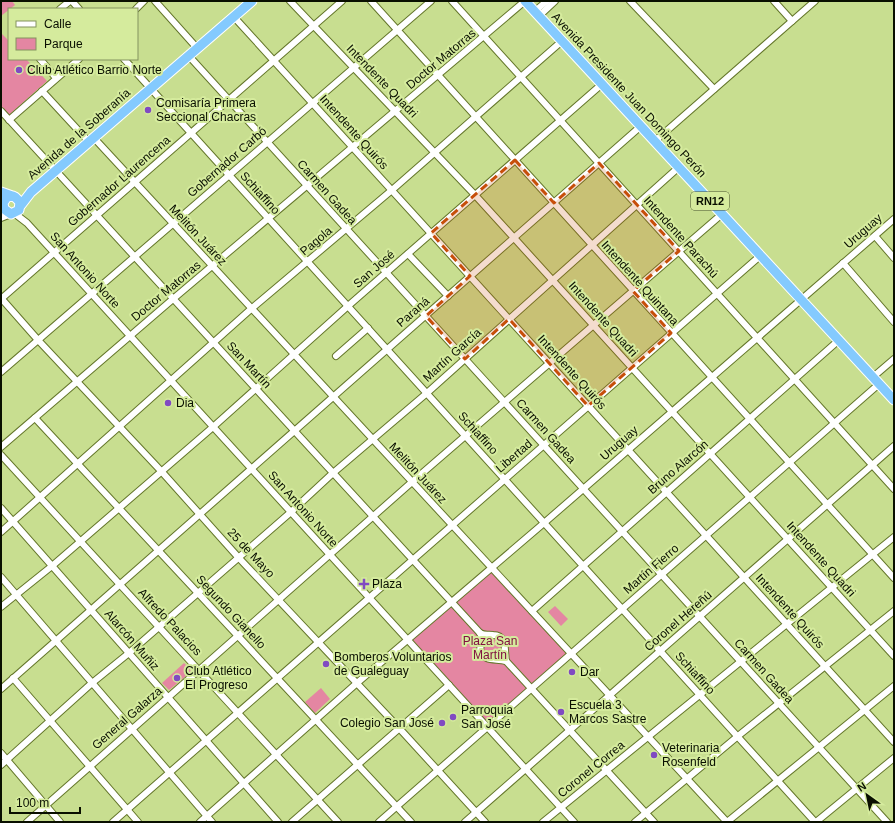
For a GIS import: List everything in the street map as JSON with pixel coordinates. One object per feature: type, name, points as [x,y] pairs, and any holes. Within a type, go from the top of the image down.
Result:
[{"type":"highway","name":"Avenida de la Soberanía","points":[[16,199],[31,192],[151,89],[250,1]]},
{"type":"highway","name":"Avenida Presidente Juan Domingo Perón","points":[[525,1],[894,400]]},
{"type":"highway","points":[[1,192],[16,199],[19,210],[12,213],[6,211],[2,205],[7,197],[16,199]]},
{"type":"street","points":[[61,8],[71,1],[79,8]]},
{"type":"street","points":[[155,1],[197,48]]},
{"type":"street","name":"Intendente Quadri","points":[[290,1],[514,238],[894,656]]},
{"type":"street","name":"Gobernador Laurencena","points":[[1,299],[342,1]]},
{"type":"street","name":"Intendente Quintana","points":[[371,1],[894,578]]},
{"type":"street","name":"Gobernador Carbó","points":[[1,372],[431,1]]},
{"type":"street","name":"Intendente Parachú","points":[[452,1],[894,489]]},
{"type":"street","name":"Doctor Matorras","points":[[1,447],[173,299],[213,267],[268,218],[525,1]]},
{"type":"street","points":[[537,13],[547,1]]},
{"type":"street","points":[[537,13],[556,1]]},
{"type":"street","points":[[630,1],[714,90]]},
{"type":"street","points":[[774,1],[792,21]]},
{"type":"street","points":[[655,141],[815,1]]},
{"type":"street","name":"Intendente Quirós","points":[[234,16],[894,742]]},
{"type":"street","name":"Pagola","points":[[1,532],[251,309],[347,229],[562,41]]},
{"type":"street","name":"Carmen Gadea","points":[[188,55],[887,822]]},
{"type":"street","points":[[41,60],[56,78]]},
{"type":"street","points":[[9,120],[78,60]]},
{"type":"street","name":"Schiaffino","points":[[125,60],[816,822]]},
{"type":"street","name":"San José","points":[[1,607],[52,566],[162,472],[295,355],[348,306],[602,84]]},
{"type":"street","name":"Melitón Juárez","points":[[42,91],[135,182],[727,822]]},
{"type":"street","name":"San Martín","points":[[1,111],[412,561],[480,633]]},
{"type":"street","name":"Paraná","points":[[1,689],[641,126]]},
{"type":"street","name":"Martín García","points":[[1,765],[92,683],[129,653],[158,626],[291,512],[333,473],[465,359],[679,167]]},
{"type":"street","points":[[1,218],[12,213]]},
{"type":"street","name":"San Antonio Norte","points":[[12,213],[27,223],[487,727],[527,768],[574,822]]},
{"type":"street","name":"General Galarza","points":[[27,822],[412,482],[722,214]]},
{"type":"street","name":"Uruguay","points":[[200,822],[245,784],[276,754],[357,683],[894,219]]},
{"type":"street","points":[[875,236],[894,258]]},
{"type":"street","points":[[408,254],[448,296]]},
{"type":"street","name":"Libertad","points":[[113,822],[760,256]]},
{"type":"street","points":[[843,263],[894,322]]},
{"type":"street","name":"25 de Mayo","points":[[1,299],[120,426],[238,557],[485,822]]},
{"type":"street","points":[[336,356],[368,328]]},
{"type":"street","name":"Bruno Alarcón","points":[[532,611],[838,340]]},
{"type":"street","points":[[873,377],[894,359]]},
{"type":"street","name":"Martín Fierro","points":[[379,822],[879,384]]},
{"type":"street","name":"Segundo Gianello","points":[[35,418],[411,822]]},
{"type":"street","name":"Coronel Hereñú","points":[[465,822],[894,446]]},
{"type":"street","name":"Alfredo Palacios","points":[[1,455],[338,822]]},
{"type":"street","name":"Alarcón Muñiz","points":[[1,508],[278,822]]},
{"type":"street","name":"Coronel Correa","points":[[543,822],[894,537]]},
{"type":"street","points":[[1,577],[212,822]]},
{"type":"street","points":[[635,822],[778,703],[894,611]]},
{"type":"street","points":[[480,633],[482,638],[480,650],[484,658],[493,661],[506,661]]},
{"type":"street","points":[[480,633],[484,635],[493,634],[502,638],[505,645],[506,661],[654,822]]},
{"type":"street","points":[[13,678],[138,822]]},
{"type":"street","points":[[292,822],[449,685]]},
{"type":"street","points":[[727,822],[894,686]]},
{"type":"street","points":[[1,753],[60,822]]},
{"type":"street","points":[[816,822],[894,758]]},
{"type":"highlighted area","points":[[515,160],[554,203],[599,163],[679,251],[633,291],[671,333],[588,406],[509,319],[465,359],[426,316],[470,276],[431,233]]},
{"type":"green space","points":[[1,1],[12,1],[15,5],[11,8],[8,8],[8,10],[1,16]]},
{"type":"green space","name":"Club Atlético Barrio Norte","points":[[1,33],[8,40],[8,60],[27,60],[47,81],[9,115],[1,106]]},
{"type":"green space","name":"Plaza San Martín","points":[[491,568],[571,654],[487,727],[408,639]]},
{"type":"green space","points":[[555,606],[568,619],[561,626],[548,612]]},
{"type":"green space","name":"Club Atlético El Progreso","points":[[184,663],[191,672],[169,690],[162,683]]},
{"type":"green space","points":[[321,688],[330,699],[315,713],[305,702]]},
{"type":"place","name":"Club Atlético Barrio Norte","points":[[19,70]]},
{"type":"place","name":"Comisaría Primera Seccional Chacras","points":[[148,110]]},
{"type":"place","name":"Dia","points":[[168,403]]},
{"type":"place","name":"Plaza","points":[[364,584]]},
{"type":"place","name":"Bomberos Voluntarios de Gualeguay","points":[[326,664]]},
{"type":"place","name":"Dar","points":[[572,672]]},
{"type":"place","name":"Club Atlético El Progreso","points":[[177,678]]},
{"type":"place","name":"Escuela 3 Marcos Sastre","points":[[561,712]]},
{"type":"place","name":"Parroquia San José","points":[[453,717]]},
{"type":"place","name":"Colegio San José","points":[[442,723]]},
{"type":"place","name":"Veterinaria Rosenfeld","points":[[654,755]]}]
